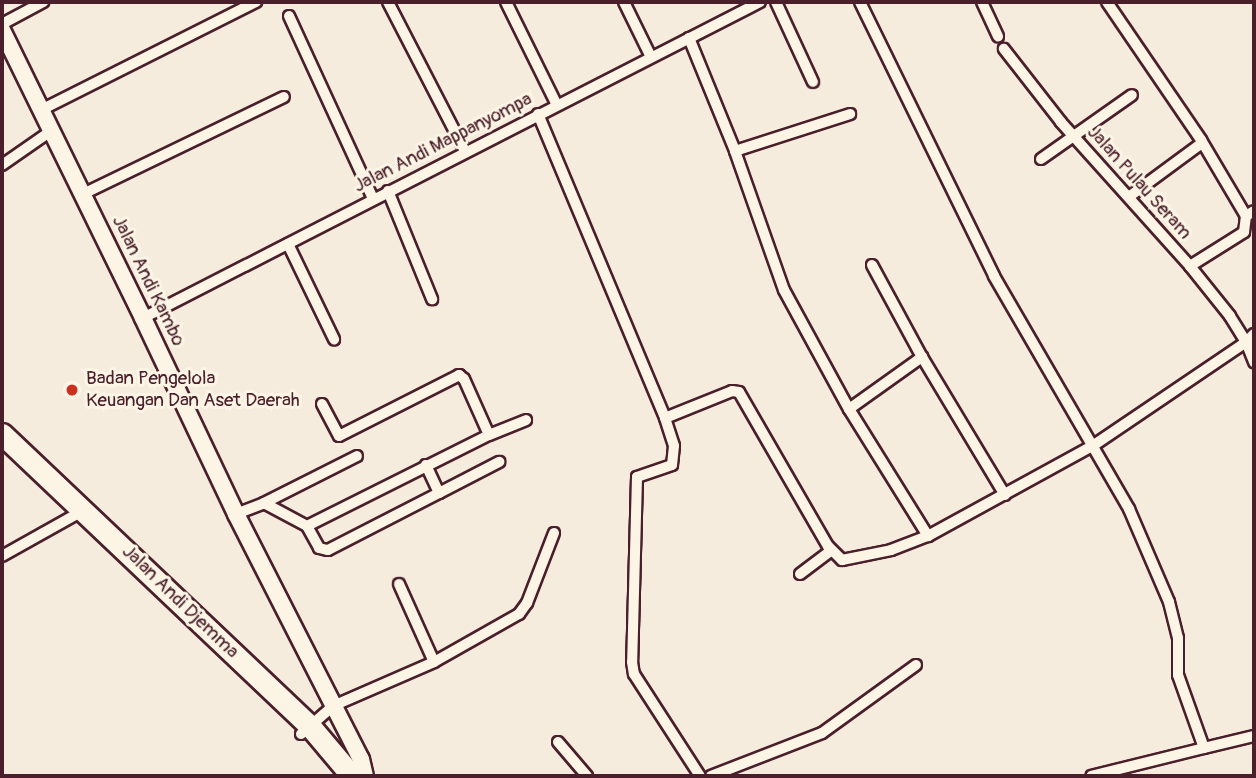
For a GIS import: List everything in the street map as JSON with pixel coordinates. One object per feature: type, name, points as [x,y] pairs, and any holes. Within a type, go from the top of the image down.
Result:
[{"type":"highway","name":"Jalan Andi Djemma","points":[[2,434],[78,514],[352,776]]},
{"type":"highway","name":"Jalan Andi Djemma","points":[[2,450],[78,514]]},
{"type":"highway","name":"Jalan Andi Djemma","points":[[305,729],[339,776]]},
{"type":"street","points":[[2,24],[43,2]]},
{"type":"street","points":[[41,110],[256,2]]},
{"type":"street","points":[[388,2],[465,151]]},
{"type":"street","points":[[506,2],[557,105]]},
{"type":"street","points":[[624,2],[651,57]]},
{"type":"street","name":"Jalan Andi Mappanyompa","points":[[143,318],[689,38],[743,6],[760,2]]},
{"type":"street","points":[[776,2],[813,82]]},
{"type":"street","points":[[860,2],[994,276],[1094,445],[1150,552],[1169,602],[1178,638],[1178,675],[1204,748]]},
{"type":"street","points":[[982,2],[998,36]]},
{"type":"street","points":[[1107,2],[1250,214],[1246,230],[1190,266]]},
{"type":"street","points":[[289,16],[373,199]]},
{"type":"street","name":"Jalan Andi Kambo","points":[[2,30],[236,514],[361,759],[365,776]]},
{"type":"street","points":[[689,38],[735,150],[784,290],[849,408],[928,536]]},
{"type":"street","name":"Jalan Pulau Seram","points":[[1004,49],[1074,135],[1130,196],[1250,338],[1254,362]]},
{"type":"street","points":[[1041,159],[1132,96]]},
{"type":"street","points":[[83,194],[284,97]]},
{"type":"street","points":[[538,114],[665,418],[674,446],[674,462],[637,477],[632,662],[634,674],[700,776]]},
{"type":"street","points":[[735,150],[850,114]]},
{"type":"street","points":[[2,165],[51,131]]},
{"type":"street","points":[[1130,196],[1202,143]]},
{"type":"street","points":[[388,191],[432,299]]},
{"type":"street","points":[[289,244],[334,339]]},
{"type":"street","points":[[872,265],[922,357],[1005,495]]},
{"type":"street","points":[[665,418],[732,391],[739,392],[831,551],[839,559],[849,560],[891,550],[928,536],[1005,495],[1094,445],[1250,338]]},
{"type":"street","points":[[849,408],[922,357]]},
{"type":"street","points":[[322,404],[339,436],[459,374],[464,379],[489,435]]},
{"type":"street","points":[[307,526],[426,465],[526,420]]},
{"type":"street","points":[[236,514],[264,503],[356,456]]},
{"type":"street","points":[[264,503],[307,526],[319,548],[328,550],[499,462]]},
{"type":"street","points":[[426,465],[439,493]]},
{"type":"street","points":[[2,556],[78,514]]},
{"type":"street","points":[[305,729],[333,706],[434,662],[519,614],[527,603],[554,533]]},
{"type":"street","points":[[800,574],[831,551]]},
{"type":"street","points":[[399,584],[434,662]]},
{"type":"street","points":[[712,776],[822,733],[916,665]]},
{"type":"street","points":[[1091,776],[1254,736]]},
{"type":"street","points":[[558,743],[587,776]]},
{"type":"place","name":"Badan Pengelola Keuangan Dan Aset Daerah","points":[[72,390]]}]
